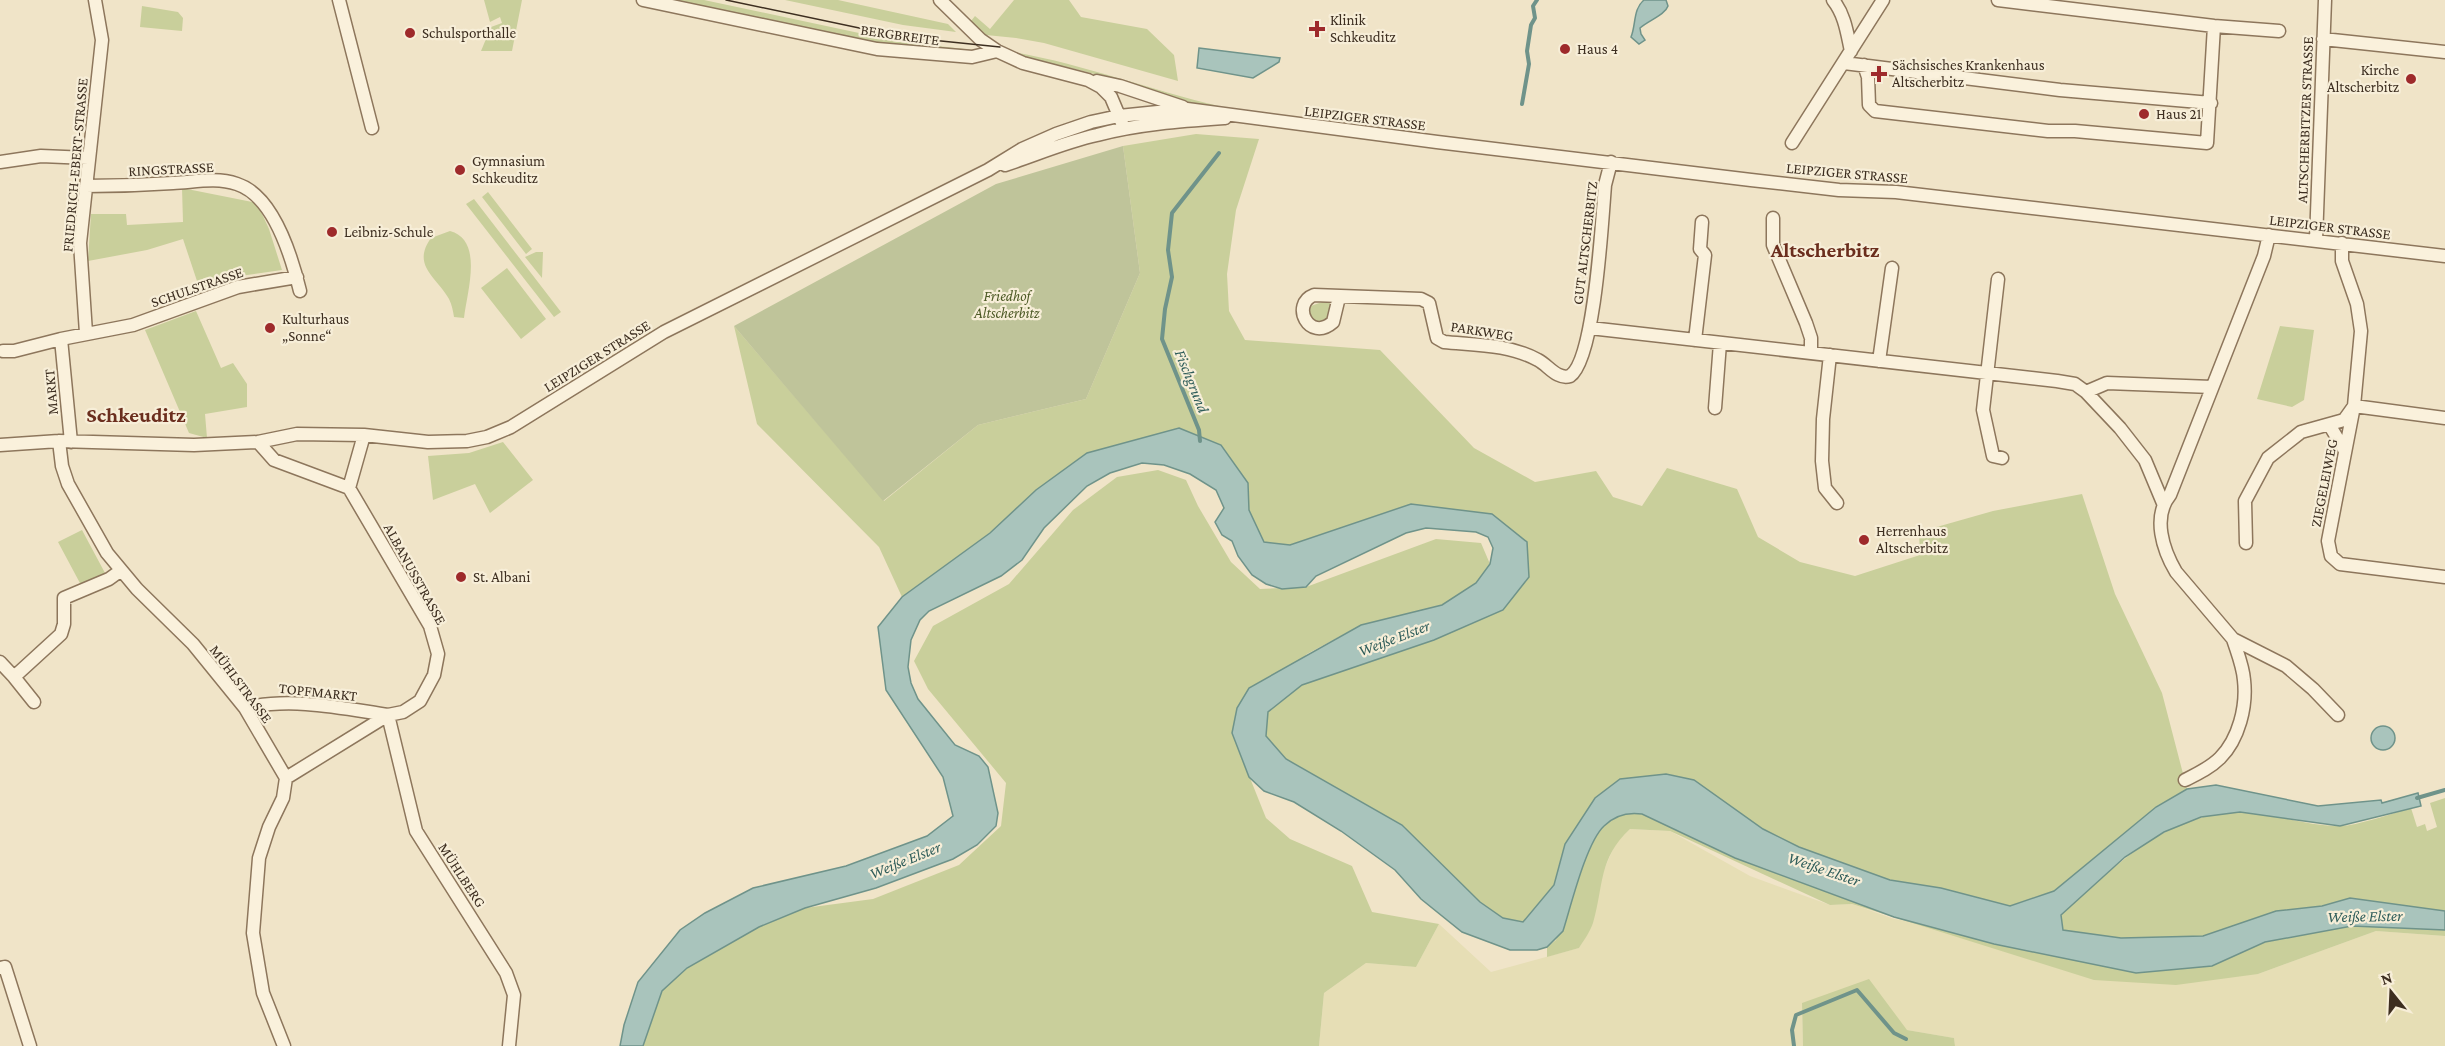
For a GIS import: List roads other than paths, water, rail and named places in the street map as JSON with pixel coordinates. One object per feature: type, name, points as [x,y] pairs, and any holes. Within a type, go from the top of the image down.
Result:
[{"type":"street","name":"FRIEDRICH-EBERT-STRASSE","points":[[86,333],[80,243],[102,40],[95,0]]},
{"type":"street","points":[[339,0],[372,128]]},
{"type":"street","name":"BERGBREITE","points":[[643,0],[877,49],[972,57],[997,51]]},
{"type":"street","points":[[940,0],[981,40],[997,51],[1042,69],[1088,80],[1107,92],[1124,129]]},
{"type":"street","points":[[1833,0],[1840,8],[1851,51]]},
{"type":"street","points":[[1792,143],[1883,0]]},
{"type":"street","points":[[1998,0],[2214,26],[2279,31]]},
{"type":"street","name":"ALTSCHERBITZER STRASSE","points":[[2316,240],[2325,0]]},
{"type":"street","points":[[1864,65],[1868,76],[1869,105],[1875,111],[2048,131],[2075,131],[2207,143],[2214,26]]},
{"type":"street","points":[[2323,39],[2445,51]]},
{"type":"street","points":[[1844,63],[2060,90],[2211,103]]},
{"type":"street","name":"LEIPZIGER STRASSE","points":[[1088,80],[1120,86],[1187,109],[1247,117],[1751,180],[1839,190],[1896,192],[2445,256]]},
{"type":"street","points":[[1133,91],[1141,104],[1144,119]]},
{"type":"street","name":"LEIPZIGER STRASSE","points":[[988,170],[1075,141],[1124,129],[1144,119],[1187,109]]},
{"type":"street","name":"LEIPZIGER STRASSE","points":[[65,442],[194,445],[258,442],[297,434],[364,435],[428,442],[467,441],[487,437],[512,427],[664,332],[988,170],[1022,149],[1056,134],[1091,122],[1119,116],[1144,119],[1247,117]]},
{"type":"street","points":[[0,162],[41,156],[88,158]]},
{"type":"street","name":"GUT ALTSCHERBITZ","points":[[1570,376],[1579,366],[1590,328],[1605,185],[1611,162]]},
{"type":"street","name":"RINGSTRASSE","points":[[86,186],[130,186],[211,179],[239,184],[271,213],[290,253],[300,291]]},
{"type":"street","points":[[1773,218],[1773,245],[1806,323],[1811,338],[1811,353]]},
{"type":"street","points":[[1695,340],[1704,255],[1700,249],[1702,222]]},
{"type":"street","points":[[2163,503],[2170,495],[2264,256],[2269,235]]},
{"type":"street","name":"ZIEGELEIWEG","points":[[2342,243],[2342,261],[2357,304],[2361,331],[2354,406],[2328,541],[2331,556],[2340,564],[2445,577]]},
{"type":"street","points":[[1879,361],[1892,268]]},
{"type":"street","name":"SCHULSTRASSE","points":[[86,333],[133,326],[238,287],[297,276]]},
{"type":"street","points":[[1998,279],[1983,410],[1993,456],[2002,458]]},
{"type":"street","name":"PARKWEG","points":[[1339,297],[1421,300],[1429,303],[1437,338],[1444,342],[1508,348],[1538,360],[1560,376],[1570,376]]},
{"type":"street","points":[[1590,328],[2075,384],[2086,392],[2120,428],[2145,460],[2163,503],[2161,530],[2169,560],[2176,572],[2233,639],[2286,666],[2338,715]]},
{"type":"street","points":[[3,351],[14,351],[86,333]]},
{"type":"street","name":"MARKT","points":[[61,339],[65,442]]},
{"type":"street","points":[[1714,408],[1720,343]]},
{"type":"street","points":[[1830,355],[1823,419],[1822,460],[1825,488],[1837,503]]},
{"type":"street","points":[[2086,392],[2107,383],[2212,387]]},
{"type":"street","points":[[2354,406],[2445,418]]},
{"type":"street","name":"ZIEGELEIWEG","points":[[2246,543],[2245,501],[2268,458],[2301,432],[2330,426],[2344,420],[2354,406]]},
{"type":"street","points":[[2330,426],[2345,451]]},
{"type":"street","points":[[258,442],[274,460],[350,488],[364,435]]},
{"type":"street","points":[[0,445],[65,442]]},
{"type":"street","name":"MÜHLSTRASSE","points":[[65,442],[62,466],[68,484],[120,571],[193,645],[245,708],[286,778]]},
{"type":"street","name":"ALBANUSSTRASSE","points":[[286,778],[388,716],[403,712],[420,701],[434,675],[438,654],[430,626],[350,488]]},
{"type":"street","points":[[14,677],[63,629],[64,598],[109,579],[120,571]]},
{"type":"street","points":[[2184,780],[2208,768],[2219,759],[2229,747],[2240,721],[2244,699],[2244,678],[2233,639]]},
{"type":"street","points":[[0,662],[34,702]]},
{"type":"street","name":"TOPFMARKT","points":[[245,708],[269,702],[317,705],[388,716]]},
{"type":"street","name":"MÜHLBERG","points":[[388,716],[416,831],[501,965],[514,995],[509,1046]]},
{"type":"street","points":[[284,1046],[263,993],[253,933],[259,858],[268,827],[283,798],[286,778]]},
{"type":"street","points":[[0,968],[4,967],[30,1046]]},
{"type":"water","points":[[1644,0],[1666,0],[1668,6],[1660,15],[1640,28],[1645,40],[1639,44],[1631,37],[1636,12]]},
{"type":"water","points":[[1199,48],[1280,58],[1279,62],[1253,78],[1197,68]]},
{"type":"water","name":"Weiße Elster","points":[[1179,428],[1221,445],[1248,483],[1249,510],[1264,542],[1290,545],[1411,504],[1492,514],[1527,542],[1529,577],[1503,610],[1434,640],[1302,685],[1268,712],[1266,736],[1286,759],[1402,825],[1480,902],[1503,918],[1523,922],[1554,885],[1565,844],[1595,798],[1620,779],[1666,774],[1694,780],[1763,829],[1799,847],[1890,880],[1941,888],[2010,906],[2054,891],[2156,807],[2187,789],[2216,785],[2318,806],[2381,800],[2382,803],[2418,793],[2421,806],[2340,826],[2240,812],[2201,817],[2164,832],[2125,857],[2061,915],[2063,930],[2121,938],[2203,936],[2276,911],[2322,906],[2350,898],[2445,911],[2445,930],[2352,926],[2265,942],[2212,966],[2136,973],[1994,944],[1894,917],[1735,858],[1642,814],[1632,813],[1613,819],[1597,834],[1585,860],[1563,931],[1547,947],[1537,950],[1510,950],[1462,932],[1421,899],[1395,870],[1341,831],[1294,802],[1264,791],[1249,777],[1232,733],[1237,708],[1249,688],[1361,625],[1442,605],[1476,583],[1490,564],[1493,548],[1488,537],[1476,532],[1426,528],[1406,533],[1316,576],[1306,587],[1282,589],[1266,584],[1252,575],[1238,556],[1232,541],[1222,535],[1215,522],[1224,508],[1216,490],[1190,474],[1164,465],[1142,463],[1110,473],[1087,486],[1044,528],[1022,560],[1001,576],[929,611],[920,620],[911,640],[908,667],[911,683],[918,699],[955,745],[979,756],[988,767],[998,813],[996,826],[977,845],[953,859],[876,888],[805,908],[759,927],[687,968],[662,991],[643,1046],[620,1046],[624,1025],[638,982],[680,930],[705,913],[753,888],[846,866],[927,836],[953,816],[943,777],[886,690],[878,627],[902,597],[990,533],[1036,490],[1087,453]]},
{"type":"water","points":[[2383,726],[2391,730],[2395,738],[2391,746],[2383,750],[2375,746],[2371,738],[2375,730]]},
{"type":"waterway","points":[[1522,104],[1529,64],[1527,51],[1531,25],[1535,18],[1533,6],[1537,0]]},
{"type":"waterway","name":"Fischgrund","points":[[1200,441],[1199,430],[1162,339],[1165,309],[1172,277],[1168,250],[1172,213],[1219,153]]},
{"type":"waterway","points":[[2417,798],[2445,790]]},
{"type":"waterway","points":[[1794,1046],[1792,1030],[1796,1015],[1857,990],[1894,1033],[1906,1039]]},
{"type":"tram line","points":[[726,0],[902,37],[1000,47]]},
{"type":"tram line","points":[[2308,227],[2326,229]]},
{"type":"place","name":"Klinik Schkeuditz","points":[[1317,29]]},
{"type":"place","name":"Schulsporthalle","points":[[410,33]]},
{"type":"place","name":"Haus 4","points":[[1565,49]]},
{"type":"place","name":"Sächsisches Krankenhaus Altscherbitz","points":[[1879,74]]},
{"type":"place","name":"Kirche Altscherbitz","points":[[2411,79]]},
{"type":"place","name":"Haus 21","points":[[2144,114]]},
{"type":"place","name":"Gymnasium Schkeuditz","points":[[460,170]]},
{"type":"place","name":"Leibniz-Schule","points":[[332,232]]},
{"type":"place","name":"Kulturhaus „Sonne“","points":[[270,328]]},
{"type":"place","name":"Herrenhaus Altscherbitz","points":[[1864,540]]},
{"type":"place","name":"St. Albani","points":[[461,577]]},
{"type":"district","name":"Altscherbitz","points":[[1825,250]]},
{"type":"district","name":"Schkeuditz","points":[[136,415]]},
{"type":"park label","name":"Friedhof Altscherbitz","points":[[1007,304]]}]
